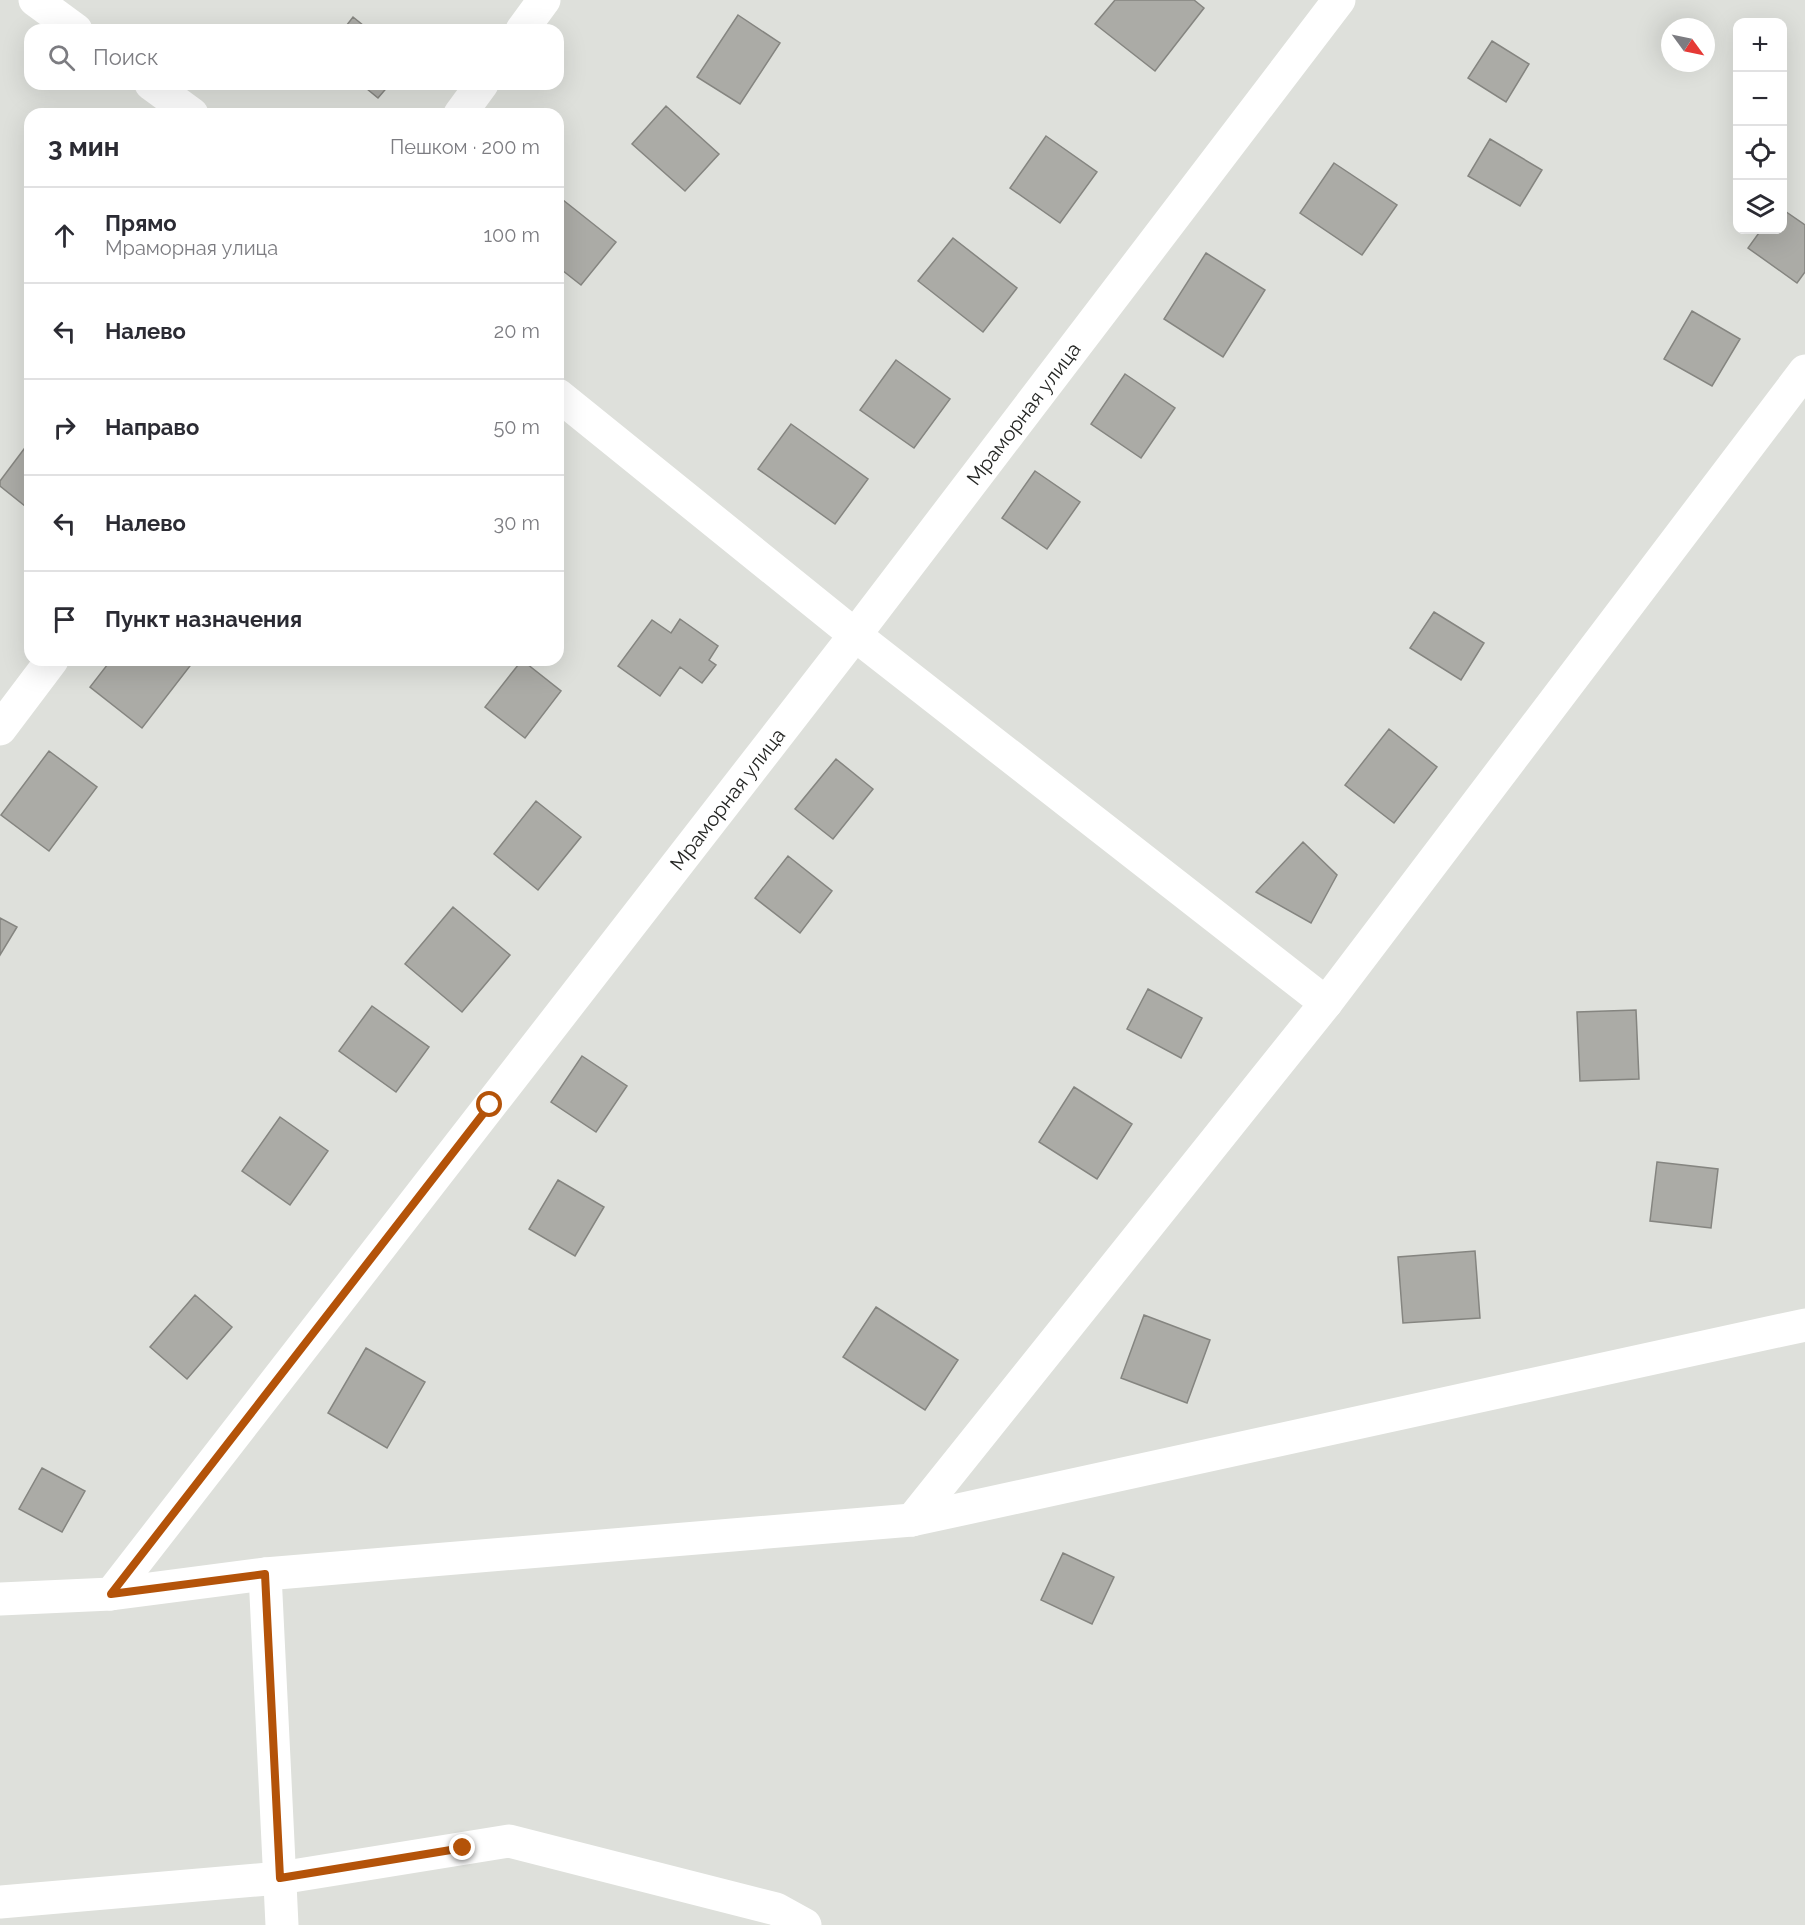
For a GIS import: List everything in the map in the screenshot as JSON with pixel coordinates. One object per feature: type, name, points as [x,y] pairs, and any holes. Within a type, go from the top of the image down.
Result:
[{"type":"street","points":[[35,0],[68,24]]},
{"type":"street","points":[[526,24],[544,0]]},
{"type":"street","name":"Мраморная улица","points":[[111,1594],[855,635],[1339,0]]},
{"type":"street","points":[[159,90],[184,108]]},
{"type":"street","points":[[464,108],[478,90]]},
{"type":"street","points":[[912,1520],[1326,1003],[1805,371]]},
{"type":"street","points":[[564,400],[855,635],[1326,1003]]},
{"type":"street","points":[[0,729],[47,666]]},
{"type":"street","points":[[0,1599],[111,1594],[265,1574],[912,1520],[1805,1324]]},
{"type":"street","points":[[265,1574],[282,1925]]},
{"type":"street","points":[[0,1902],[280,1878],[509,1841],[776,1909],[805,1925]]},
{"type":"building","points":[[1115,0],[1194,0],[1204,8],[1155,71],[1095,24]]},
{"type":"building","points":[[738,15],[780,43],[740,104],[697,77]]},
{"type":"building","points":[[353,17],[362,24],[348,24]]},
{"type":"building","points":[[1492,41],[1529,64],[1506,102],[1468,78]]},
{"type":"building","points":[[368,90],[385,90],[378,98]]},
{"type":"building","points":[[666,106],[719,154],[685,191],[632,144]]},
{"type":"building","points":[[1046,136],[1097,172],[1060,223],[1010,188]]},
{"type":"building","points":[[1490,139],[1542,170],[1520,206],[1468,176]]},
{"type":"building","points":[[1334,163],[1397,205],[1362,255],[1300,213]]},
{"type":"building","points":[[564,201],[616,242],[581,285],[564,272]]},
{"type":"building","points":[[1787,212],[1805,225],[1805,272],[1797,283],[1748,248],[1758,234],[1787,234]]},
{"type":"building","points":[[953,238],[1017,288],[983,332],[918,281]]},
{"type":"building","points":[[1206,253],[1265,290],[1223,357],[1164,319]]},
{"type":"building","points":[[1692,311],[1740,339],[1712,386],[1664,359]]},
{"type":"building","points":[[896,360],[950,399],[914,448],[860,410]]},
{"type":"building","points":[[1125,374],[1175,408],[1141,458],[1091,424]]},
{"type":"building","points":[[791,424],[868,479],[835,524],[758,469]]},
{"type":"building","points":[[24,449],[24,505],[0,486],[0,481]]},
{"type":"building","points":[[1035,471],[1080,502],[1047,549],[1002,518]]},
{"type":"building","points":[[1434,612],[1484,643],[1461,680],[1410,648]]},
{"type":"building","points":[[680,619],[718,646],[709,660],[716,665],[702,683],[680,667],[660,696],[618,666],[652,620],[671,633]]},
{"type":"building","points":[[106,666],[190,666],[142,728],[90,687]]},
{"type":"building","points":[[517,666],[530,666],[561,691],[525,738],[485,707]]},
{"type":"building","points":[[1389,729],[1437,767],[1394,823],[1345,785]]},
{"type":"building","points":[[49,751],[97,787],[49,851],[1,815]]},
{"type":"building","points":[[836,759],[873,789],[833,839],[795,809]]},
{"type":"building","points":[[536,801],[581,837],[538,890],[494,854]]},
{"type":"building","points":[[1303,842],[1337,875],[1311,923],[1256,892]]},
{"type":"building","points":[[788,856],[832,891],[800,933],[755,898]]},
{"type":"building","points":[[453,907],[510,955],[462,1012],[405,964]]},
{"type":"building","points":[[0,918],[17,927],[0,955]]},
{"type":"building","points":[[1148,989],[1202,1018],[1181,1058],[1127,1029]]},
{"type":"building","points":[[372,1006],[429,1047],[396,1092],[339,1051]]},
{"type":"building","points":[[1636,1010],[1639,1079],[1580,1081],[1577,1012]]},
{"type":"building","points":[[582,1056],[627,1086],[596,1132],[551,1102]]},
{"type":"building","points":[[1074,1087],[1132,1124],[1097,1179],[1039,1142]]},
{"type":"building","points":[[280,1117],[328,1151],[290,1205],[242,1171]]},
{"type":"building","points":[[1657,1162],[1718,1169],[1711,1228],[1650,1221]]},
{"type":"building","points":[[558,1180],[604,1207],[575,1256],[529,1229]]},
{"type":"building","points":[[1475,1251],[1480,1318],[1403,1323],[1398,1257]]},
{"type":"building","points":[[195,1295],[232,1327],[187,1379],[150,1347]]},
{"type":"building","points":[[876,1307],[958,1360],[925,1410],[843,1357]]},
{"type":"building","points":[[1144,1315],[1210,1340],[1187,1403],[1121,1378]]},
{"type":"building","points":[[366,1348],[425,1382],[387,1448],[328,1413]]},
{"type":"building","points":[[42,1468],[85,1491],[62,1532],[19,1509]]},
{"type":"building","points":[[1063,1553],[1114,1577],[1092,1624],[1041,1600]]},
{"type":"route","points":[[463,1848],[280,1878],[265,1574],[111,1594],[490,1105]]}]
